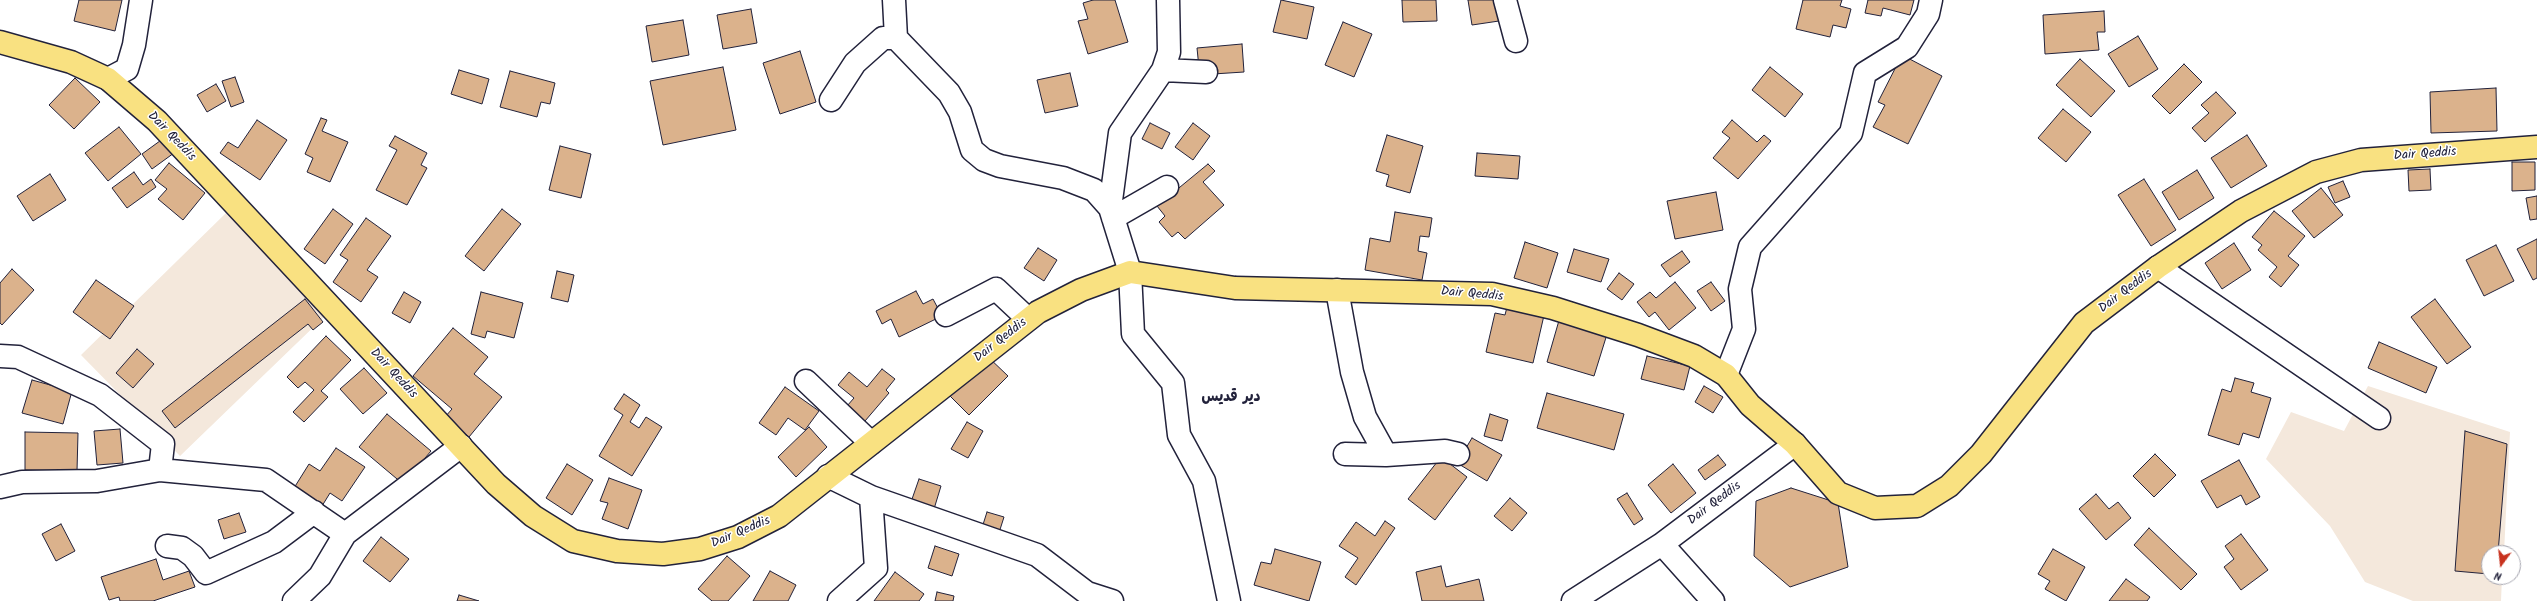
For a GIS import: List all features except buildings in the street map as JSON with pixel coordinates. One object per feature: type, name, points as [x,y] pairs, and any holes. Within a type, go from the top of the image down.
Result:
[{"type":"main road","name":"Dair Qeddis","points":[[0,42],[71,62],[108,79],[157,121],[496,484],[533,516],[573,541],[617,551],[663,554],[700,550],[738,537],[779,516],[1028,319],[1081,290],[1130,272],[1235,288],[1492,294],[1546,306],[1638,335],[1694,356],[1726,375],[1750,405],[1795,444],[1838,493],[1876,508],[1917,506],[1949,486],[1982,454],[2084,323],[2158,267],[2241,211],[2316,172],[2361,160],[2537,147]]},
{"type":"street","points":[[108,79],[127,68],[134,45],[141,0]]},
{"type":"street","points":[[894,0],[896,38],[949,93],[960,112],[972,150],[984,160],[1000,166],[1063,178],[1094,190],[1112,213],[1130,272],[1133,334],[1173,384],[1179,436],[1204,481],[1230,601]]},
{"type":"street","points":[[1112,213],[1120,133],[1163,70],[1169,52],[1168,0]]},
{"type":"street","points":[[1505,0],[1516,41]]},
{"type":"street","points":[[1726,375],[1744,329],[1740,289],[1750,247],[1851,133],[1865,73],[1907,47],[1928,14],[1930,0]]},
{"type":"street","points":[[831,100],[855,63],[883,38],[896,38]]},
{"type":"street","points":[[1163,70],[1206,72]]},
{"type":"street","points":[[1112,213],[1167,187]]},
{"type":"street","points":[[2158,267],[2379,418]]},
{"type":"street","points":[[946,315],[996,288],[1028,319]]},
{"type":"street","points":[[1337,290],[1352,372],[1365,417],[1386,455]]},
{"type":"street","points":[[0,356],[18,357],[100,395],[163,444],[160,470]]},
{"type":"street","points":[[806,381],[871,443]]},
{"type":"street","name":"Dair Qeddis","points":[[1573,601],[1662,544],[1795,444]]},
{"type":"street","points":[[294,601],[320,576],[345,534],[460,446]]},
{"type":"street","points":[[1345,454],[1386,455],[1445,451],[1458,454]]},
{"type":"street","points":[[0,487],[22,482],[97,481],[160,470],[266,480],[345,534]]},
{"type":"street","points":[[828,476],[871,497],[1037,555],[1084,597],[1112,601]]},
{"type":"street","points":[[839,601],[876,568],[871,497]]},
{"type":"street","points":[[167,546],[182,548],[193,556],[206,573],[274,542],[314,512]]},
{"type":"street","points":[[1662,544],[1713,601]]},
{"type":"shaded area","points":[[226,213],[326,315],[180,456],[81,355]]},
{"type":"shaded area","points":[[2368,386],[2510,432],[2504,545],[2481,545],[2481,585],[2502,585],[2501,601],[2413,601],[2365,582],[2330,526],[2266,459],[2291,412],[2344,431]]},
{"type":"district","name":"دير قديس","points":[[1231,398]]}]
